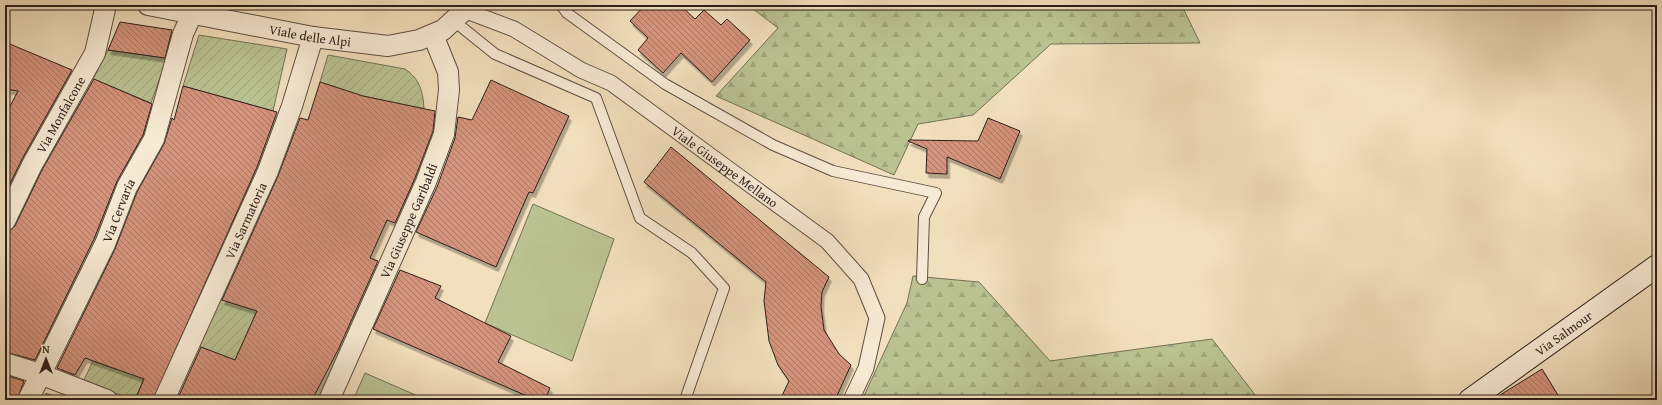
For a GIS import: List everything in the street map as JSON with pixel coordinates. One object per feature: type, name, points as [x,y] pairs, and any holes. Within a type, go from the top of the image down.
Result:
[{"type":"main road","name":"Via Salmour","points":[[1470,400],[1657,266]]},
{"type":"street","name":"Via Monfalcone","points":[[7,212],[95,53],[106,5]]},
{"type":"street","name":"Viale delle Alpi","points":[[148,5],[313,37],[388,46],[403,45],[433,35],[443,30],[462,12]]},
{"type":"street","name":"Viale Giuseppe Mellano","points":[[462,12],[514,29],[581,70],[612,83],[827,242],[861,279],[877,318],[866,368],[851,400]]},
{"type":"street","name":"Via Cervaria","points":[[28,400],[105,244],[127,187],[154,139],[184,34],[192,14]]},
{"type":"street","name":"Via Giuseppe Garibaldi","points":[[329,400],[426,182],[444,134],[449,90],[448,72],[433,35]]},
{"type":"street","name":"Via Sarmatoria","points":[[164,400],[268,171],[292,106],[313,37]]},
{"type":"street","points":[[5,363],[40,374],[107,400]]},
{"type":"lane","points":[[561,5],[567,13],[665,84],[773,145],[833,171],[936,193],[924,217],[922,279]]},
{"type":"lane","points":[[462,12],[494,54],[596,98],[640,218],[692,253],[724,288],[685,400]]},
{"type":"green space","points":[[748,5],[1185,5],[1184,10],[1200,43],[1051,44],[973,115],[918,124],[894,175],[716,96],[778,28]]},
{"type":"green space","points":[[199,35],[287,49],[273,111],[183,86]]},
{"type":"green space","points":[[108,50],[167,58],[151,103],[93,79]]},
{"type":"green space","points":[[328,55],[405,69],[414,77],[420,86],[424,109],[363,96],[320,82]]},
{"type":"green space","points":[[533,204],[614,239],[572,361],[485,323]]},
{"type":"green space","points":[[913,276],[979,282],[1050,361],[1212,339],[1259,400],[862,400],[907,303]]},
{"type":"green space","points":[[216,298],[257,311],[235,360],[198,346]]},
{"type":"green space","points":[[93,361],[115,369],[118,367],[144,378],[135,400],[83,382]]},
{"type":"green space","points":[[365,373],[427,400],[353,400]]},
{"type":"green space","points":[[46,393],[64,400],[43,400]]},
{"type":"building","points":[[645,5],[680,5],[695,19],[704,10],[721,25],[727,19],[750,40],[712,82],[681,53],[663,73],[638,50],[648,38],[630,21]]},
{"type":"building","points":[[120,22],[172,30],[165,58],[108,50]]},
{"type":"building","points":[[5,42],[72,70],[22,159],[6,192],[5,116],[18,91],[5,89]]},
{"type":"building","points":[[94,79],[152,104],[143,135],[117,181],[94,239],[35,360],[5,352],[5,237],[15,226],[42,170]]},
{"type":"building","points":[[491,80],[569,116],[533,193],[529,192],[496,267],[416,232],[437,187],[455,138],[458,117],[472,120]]},
{"type":"building","points":[[320,82],[363,96],[435,111],[433,131],[415,178],[395,223],[387,220],[370,258],[378,261],[339,348],[312,400],[177,400],[201,347],[235,360],[257,311],[222,300],[278,176],[300,118],[308,120]]},
{"type":"building","points":[[183,86],[277,112],[257,167],[153,400],[135,400],[144,379],[85,358],[75,375],[57,368],[115,249],[137,192],[164,144],[172,118],[174,120]]},
{"type":"building","points":[[988,118],[1020,131],[1000,179],[947,157],[947,174],[926,173],[927,149],[908,141],[978,141]]},
{"type":"building","points":[[671,147],[829,277],[822,292],[821,306],[824,330],[839,354],[851,365],[835,400],[780,400],[789,381],[778,365],[769,341],[764,301],[766,282],[644,182]]},
{"type":"building","points":[[400,270],[441,286],[435,298],[511,336],[498,362],[550,388],[545,400],[536,400],[373,329]]},
{"type":"building","points":[[1542,369],[1561,400],[1492,400]]},
{"type":"building","points":[[5,375],[24,381],[17,400],[5,400]]}]
